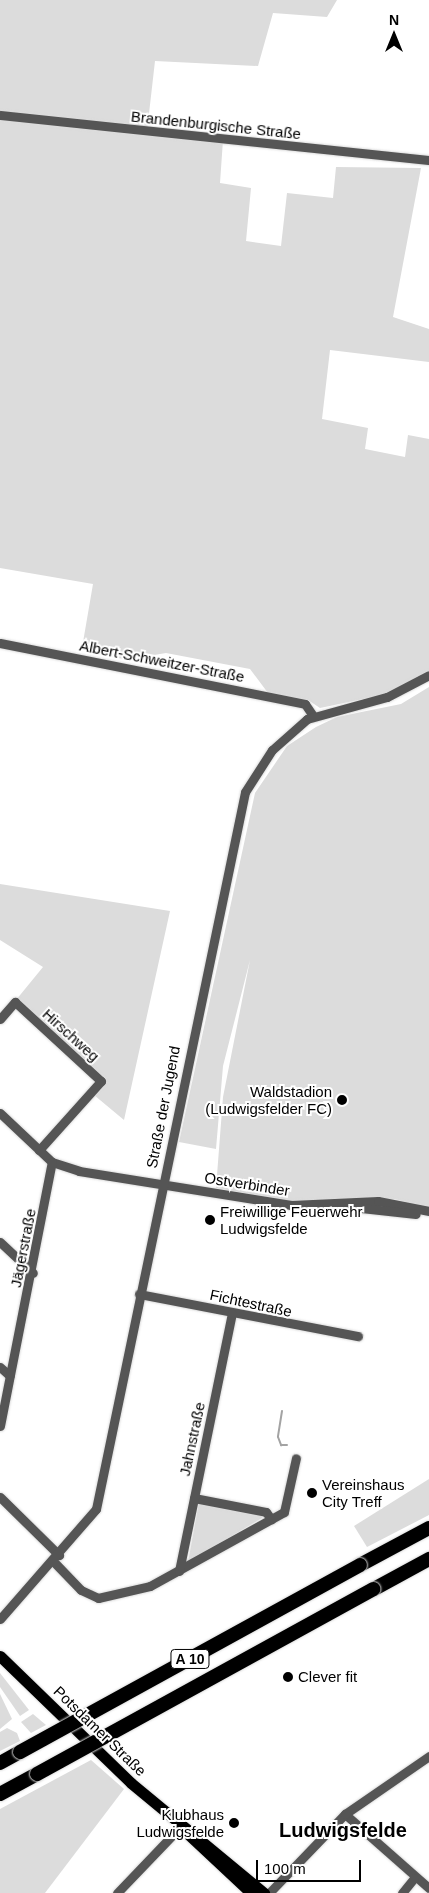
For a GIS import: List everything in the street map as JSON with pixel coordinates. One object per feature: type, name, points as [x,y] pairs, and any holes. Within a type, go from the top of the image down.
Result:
[{"type":"highway","name":"A 10","points":[[0,1763],[429,1528]]},
{"type":"highway","name":"A 10","points":[[0,1794],[429,1559]]},
{"type":"main road","name":"Potsdamer Straße","points":[[0,1656],[118,1771],[182,1825],[250,1893]]},
{"type":"main road","name":"Potsdamer Straße","points":[[182,1825],[223,1854],[264,1893]]},
{"type":"street","name":"Brandenburgische Straße","points":[[0,115],[429,160]]},
{"type":"street","name":"Albert-Schweitzer-Straße","points":[[0,643],[306,704],[313,716]]},
{"type":"street","name":"Straße der Jugend","points":[[0,1619],[56,1558],[96,1509],[241,804],[272,750],[313,716],[378,700],[429,675]]},
{"type":"street","name":"Hirschweg","points":[[0,1018],[15,1002],[101,1080],[39,1150]]},
{"type":"street","points":[[0,1113],[52,1162],[108,1177],[162,1184]]},
{"type":"street","name":"Jägerstraße","points":[[0,1426],[33,1273],[52,1162]]},
{"type":"street","name":"Ostverbinder","points":[[162,1184],[291,1205],[378,1201],[429,1211]]},
{"type":"street","name":"Ostverbinder","points":[[328,1204],[429,1217]]},
{"type":"street","points":[[0,1242],[33,1273]]},
{"type":"street","name":"Fichtestraße","points":[[139,1294],[358,1336]]},
{"type":"street","name":"Jahnstraße","points":[[179,1571],[232,1313]]},
{"type":"street","points":[[0,1366],[10,1376]]},
{"type":"street","points":[[0,1497],[56,1558],[81,1590],[98,1598],[132,1592],[179,1571],[271,1520],[287,1508],[296,1458]]},
{"type":"street","points":[[194,1498],[266,1512],[271,1520]]},
{"type":"street","points":[[269,1893],[345,1814],[429,1756]]},
{"type":"street","points":[[345,1814],[414,1878],[429,1888]]},
{"type":"street","points":[[117,1893],[182,1825]]},
{"type":"street","points":[[402,1893],[414,1878]]},
{"type":"shaded area","points":[[0,0],[337,0],[327,17],[273,13],[258,66],[155,61],[147,131],[223,140],[220,183],[251,188],[246,241],[281,246],[287,193],[333,198],[336,167],[421,168],[393,317],[429,329],[429,362],[330,350],[322,419],[368,428],[365,449],[405,457],[408,435],[429,439],[429,671],[387,694],[320,708],[308,700],[268,693],[250,669],[166,653],[154,655],[148,663],[100,655],[82,648],[93,584],[0,568]]},
{"type":"shaded area","points":[[429,687],[429,1209],[395,1199],[290,1201],[216,1188],[223,1097],[250,960],[223,1066],[216,1149],[179,1142],[255,793],[287,746],[316,727],[337,717],[401,704]]},
{"type":"shaded area","points":[[0,884],[170,911],[124,1120],[94,1095],[104,1080],[16,1000],[43,967],[0,940]]},
{"type":"shaded area","points":[[429,1479],[429,1515],[367,1547],[354,1526]]},
{"type":"shaded area","points":[[199,1502],[261,1514],[262,1518],[188,1562]]},
{"type":"shaded area","points":[[0,1673],[29,1710],[20,1716],[0,1687]]},
{"type":"shaded area","points":[[0,1694],[12,1719],[0,1729]]},
{"type":"shaded area","points":[[33,1714],[46,1725],[31,1733],[21,1722]]},
{"type":"shaded area","points":[[7,1728],[17,1733],[20,1741],[0,1751],[0,1732]]},
{"type":"shaded area","points":[[91,1760],[124,1789],[45,1893],[0,1893],[0,1809]]},
{"type":"waterway","points":[[282,1411],[278,1437],[281,1445],[287,1445]]},
{"type":"place","name":"Waldstadion (Ludwigsfelder FC)","points":[[342,1100]]},
{"type":"place","name":"Freiwillige Feuerwehr Ludwigsfelde","points":[[210,1220]]},
{"type":"place","name":"Vereinshaus City Treff","points":[[312,1493]]},
{"type":"place","name":"Clever fit","points":[[288,1677]]},
{"type":"place","name":"Klubhaus Ludwigsfelde","points":[[234,1823]]},
{"type":"district","name":"Ludwigsfelde","points":[[343,1830]]}]
